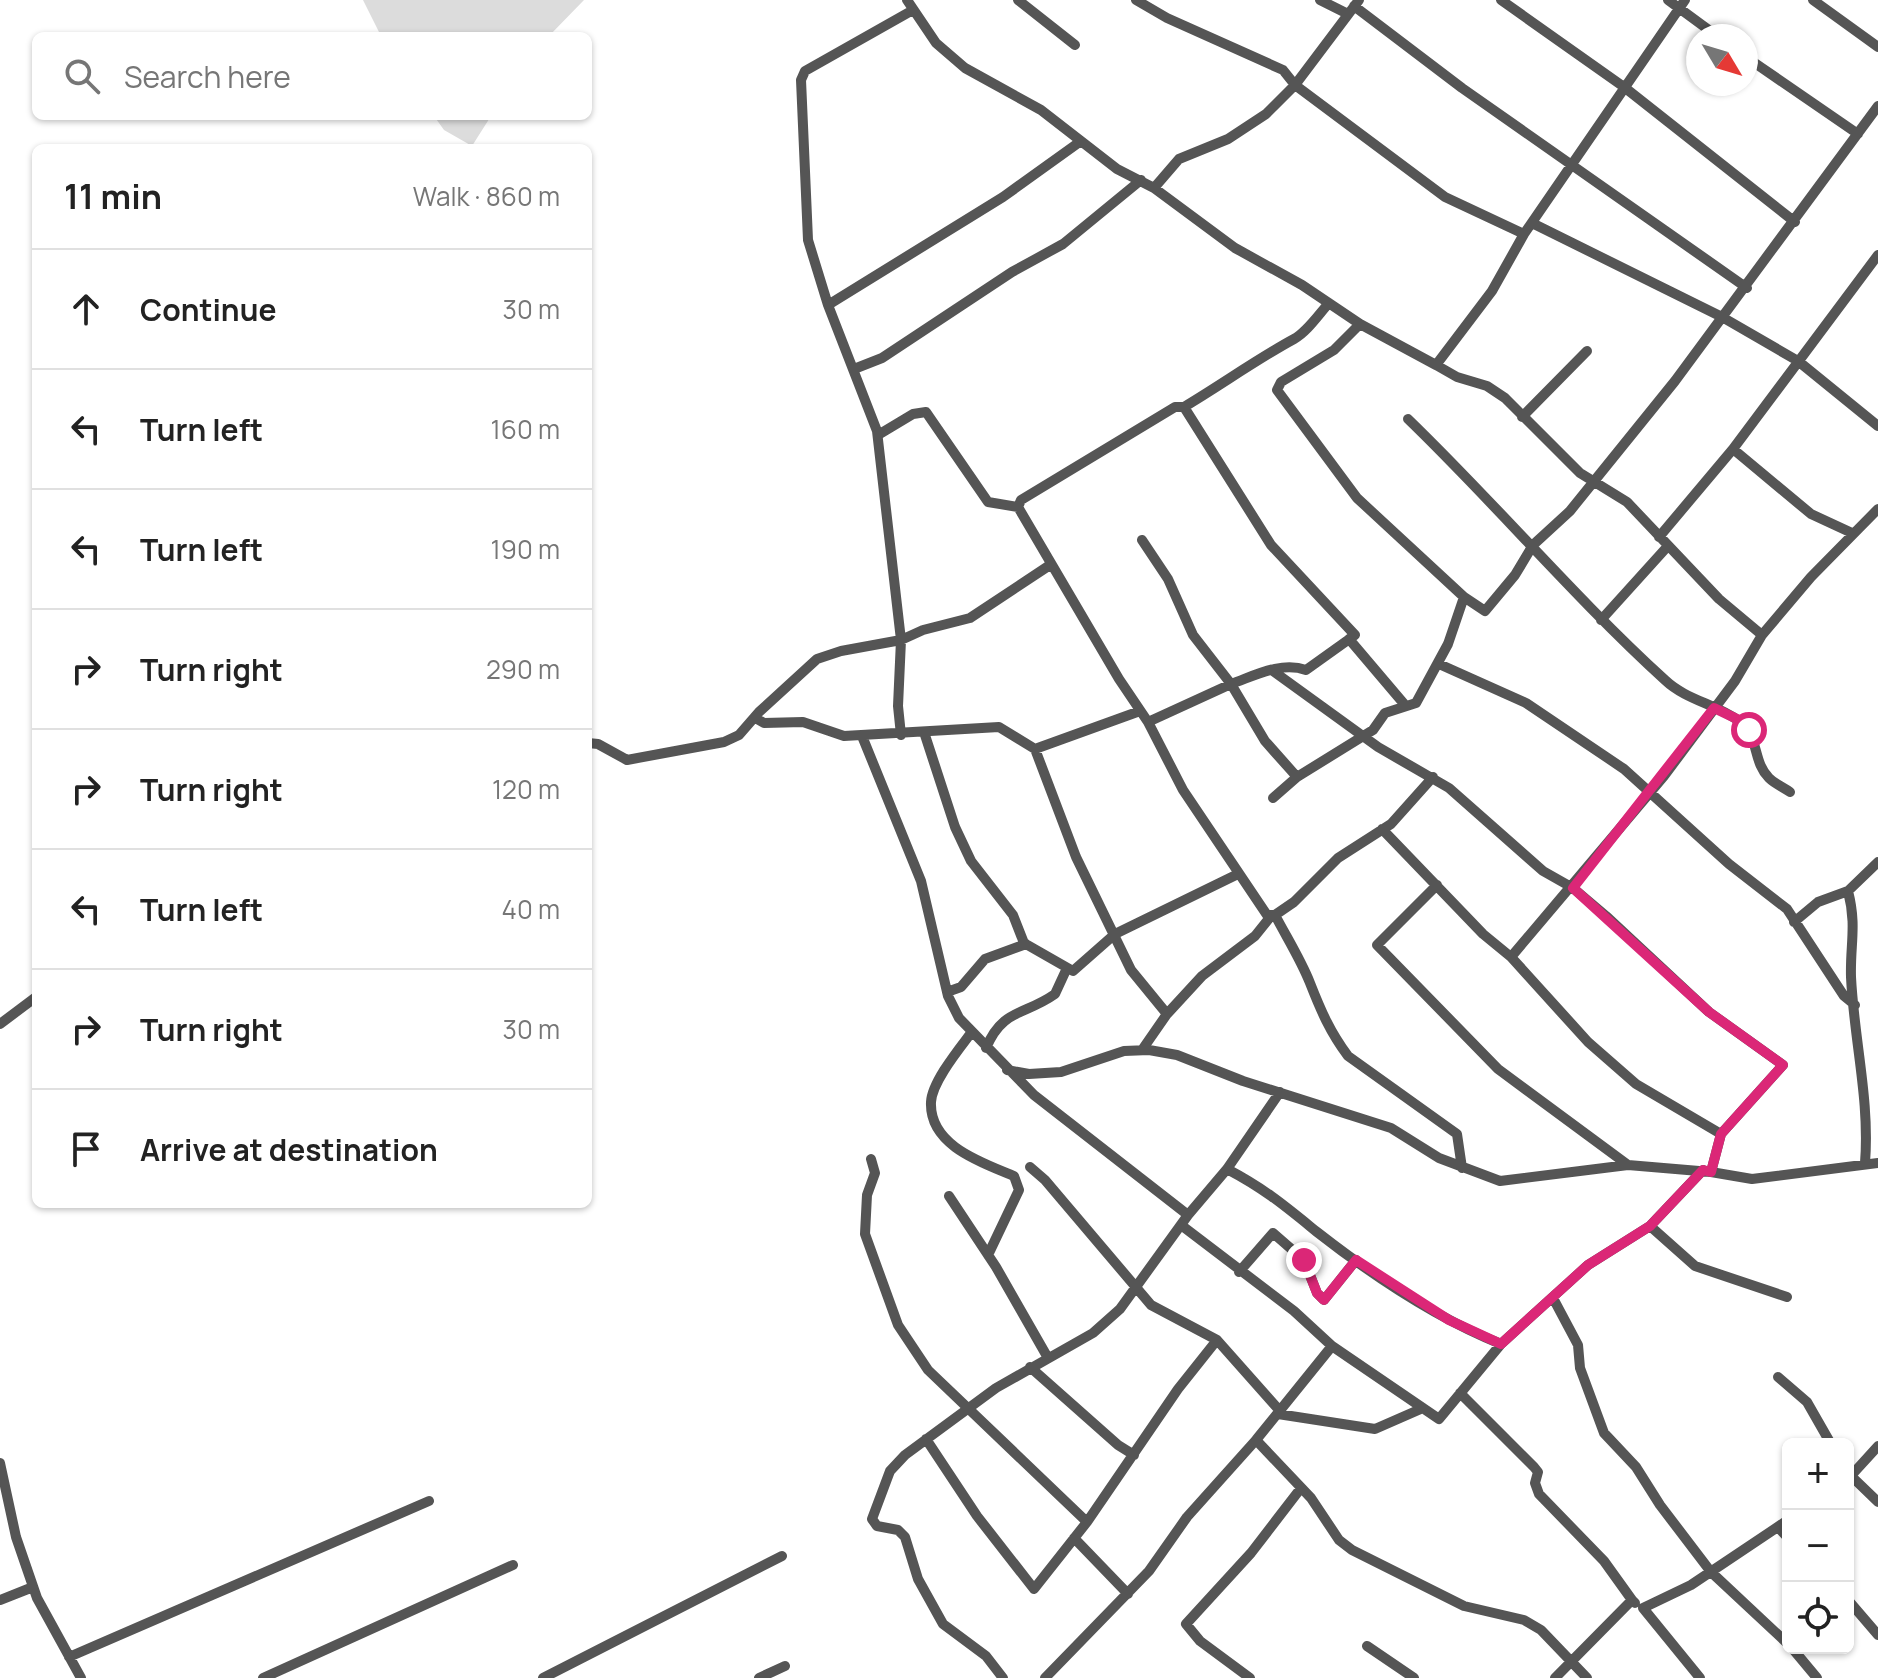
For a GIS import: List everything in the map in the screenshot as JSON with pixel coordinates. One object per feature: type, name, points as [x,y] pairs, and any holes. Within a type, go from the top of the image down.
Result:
[{"type":"street","points":[[1018,0],[1075,45]]},
{"type":"street","points":[[1136,0],[1167,18],[1283,70],[1295,85],[1445,197],[1524,234]]},
{"type":"street","points":[[1320,0],[1353,7],[1462,88],[1747,288]]},
{"type":"street","points":[[1501,0],[1624,87],[1795,222]]},
{"type":"street","points":[[1668,0],[1682,4],[1704,24]]},
{"type":"street","points":[[1813,0],[1878,47]]},
{"type":"street","points":[[1436,365],[1492,291],[1524,234],[1682,4]]},
{"type":"street","points":[[901,735],[898,706],[901,640],[878,435],[828,305],[808,240],[802,74],[910,5],[949,57],[986,82],[1041,110],[1117,169],[1154,188],[1216,235],[1360,324],[1457,377],[1487,386],[1505,398],[1580,473],[1627,502],[1719,599],[1762,635]]},
{"type":"street","points":[[1154,188],[1170,166],[1228,139],[1266,114],[1295,85],[1353,7]]},
{"type":"street","points":[[1758,65],[1858,134]]},
{"type":"street","points":[[1360,324],[1334,350],[1281,382],[1277,390],[1357,498],[1464,597],[1482,611],[1487,610],[1533,545],[1570,511],[1747,288],[1878,106]]},
{"type":"street","points":[[828,305],[990,205],[1081,141]]},
{"type":"street","points":[[854,369],[882,358],[1012,272],[1063,244],[1141,180]]},
{"type":"street","points":[[1532,223],[1722,317],[1798,361],[1878,426]]},
{"type":"street","points":[[1659,537],[1733,449],[1876,263]]},
{"type":"street","points":[[1018,507],[1021,500],[1175,407],[1184,407],[1256,364],[1280,343],[1295,338],[1329,303]]},
{"type":"street","points":[[1522,417],[1587,351]]},
{"type":"street","points":[[1148,722],[1262,671],[1288,667],[1306,670],[1355,635],[1271,545],[1184,407]]},
{"type":"street","points":[[878,435],[913,414],[926,412],[988,502],[1018,507]]},
{"type":"street","points":[[1408,419],[1533,545],[1601,620],[1665,680],[1685,695],[1737,719],[1749,730],[1765,771],[1790,792]]},
{"type":"street","points":[[1733,449],[1811,514],[1852,533]]},
{"type":"street","points":[[1018,507],[1050,565],[1148,722],[1183,790],[1238,874],[1273,916],[1310,983],[1320,1013],[1338,1042],[1348,1056],[1357,1059],[1457,1134],[1462,1168]]},
{"type":"street","points":[[1511,957],[1573,888],[1649,793],[1748,661],[1762,635],[1852,533],[1878,509]]},
{"type":"street","points":[[1142,540],[1168,579],[1193,635],[1231,684],[1265,741],[1297,777]]},
{"type":"street","points":[[1601,620],[1667,547]]},
{"type":"street","points":[[592,743],[630,759],[724,742],[739,735],[757,719],[759,712],[817,659],[841,651],[901,640],[923,630],[970,618],[1050,565]]},
{"type":"street","points":[[1273,798],[1297,777],[1373,730],[1385,713],[1416,703],[1439,664],[1464,597]]},
{"type":"street","points":[[1349,639],[1405,705]]},
{"type":"street","points":[[1439,664],[1526,703],[1624,769],[1787,909],[1844,996],[1855,1005]]},
{"type":"street","points":[[862,736],[921,881],[947,992],[971,1033],[1007,1070],[1184,1220],[1239,1272],[1294,1311],[1332,1346],[1439,1419],[1501,1344],[1609,1250],[1650,1226],[1707,1171],[1721,1134],[1783,1065],[1709,1012],[1573,888],[1543,871],[1433,777],[1386,752],[1364,733],[1273,671]]},
{"type":"street","points":[[1035,749],[1140,711]]},
{"type":"street","points":[[757,719],[764,723],[803,722],[844,736],[901,735],[974,726],[999,727],[1035,749],[1076,857],[1131,970],[1167,1014]]},
{"type":"street","points":[[924,732],[955,827],[971,861],[1013,915],[1024,943],[1044,951],[1055,963],[1073,971],[1115,934],[1238,874]]},
{"type":"street","points":[[1142,1050],[1167,1014],[1202,976],[1255,936],[1338,858],[1382,829],[1413,802],[1433,777]]},
{"type":"street","points":[[1382,829],[1511,957],[1588,1042],[1636,1084],[1721,1134]]},
{"type":"street","points":[[1794,922],[1818,902],[1848,891],[1878,862]]},
{"type":"street","points":[[1437,885],[1377,945],[1498,1069],[1628,1165]]},
{"type":"street","points":[[1848,891],[1855,929],[1851,976],[1866,1100],[1865,1163]]},
{"type":"street","points":[[947,992],[961,987],[985,959],[1024,943]]},
{"type":"street","points":[[986,1048],[995,1027],[1018,1010],[1055,994],[1067,968]]},
{"type":"street","points":[[0,1024],[32,1000]]},
{"type":"street","points":[[971,1033],[943,1071],[931,1102],[939,1129],[956,1149],[1014,1176],[1019,1190],[988,1255]]},
{"type":"street","points":[[1007,1070],[1029,1074],[1061,1072],[1124,1051],[1177,1055],[1391,1128],[1462,1168],[1500,1181],[1628,1165],[1707,1171],[1752,1179],[1878,1163]]},
{"type":"street","points":[[1003,1678],[986,1656],[943,1624],[918,1579],[905,1537],[898,1530],[877,1526],[872,1519],[890,1471],[926,1439],[1030,1367],[1107,1322],[1227,1169],[1280,1092]]},
{"type":"street","points":[[871,1159],[875,1173],[867,1195],[865,1234],[898,1325],[928,1370],[1087,1522]]},
{"type":"street","points":[[1030,1167],[1151,1305],[1217,1340],[1279,1413],[1375,1429],[1423,1408]]},
{"type":"street","points":[[1227,1169],[1280,1199],[1356,1260],[1449,1320],[1501,1344]]},
{"type":"street","points":[[949,1196],[988,1255],[1048,1358]]},
{"type":"street","points":[[1650,1226],[1695,1266],[1787,1297]]},
{"type":"street","points":[[1239,1272],[1273,1233],[1304,1260],[1317,1293],[1324,1300],[1356,1260]]},
{"type":"street","points":[[1553,1298],[1578,1345],[1580,1368],[1604,1433],[1636,1467],[1660,1505],[1711,1572],[1782,1639]]},
{"type":"street","points":[[926,1439],[977,1516],[1034,1589],[1087,1522],[1178,1389],[1217,1340]]},
{"type":"street","points":[[1045,1678],[1128,1594],[1187,1517],[1279,1413],[1332,1346]]},
{"type":"street","points":[[1030,1367],[1106,1435],[1134,1455]]},
{"type":"street","points":[[1778,1377],[1807,1402],[1828,1438]]},
{"type":"street","points":[[1460,1393],[1534,1467],[1538,1472],[1539,1494],[1604,1561],[1632,1600],[1643,1608],[1700,1678]]},
{"type":"street","points":[[1256,1440],[1301,1488],[1326,1525],[1352,1550],[1464,1606],[1524,1620],[1541,1630],[1587,1678]]},
{"type":"street","points":[[1854,1471],[1878,1446]]},
{"type":"street","points":[[0,1463],[16,1537],[33,1587],[81,1678]]},
{"type":"street","points":[[1854,1480],[1878,1502]]},
{"type":"street","points":[[1250,1678],[1200,1641],[1186,1624],[1251,1553],[1301,1488]]},
{"type":"street","points":[[69,1657],[429,1501]]},
{"type":"street","points":[[1643,1608],[1711,1572],[1782,1524]]},
{"type":"street","points":[[1778,1527],[1782,1531]]},
{"type":"street","points":[[1074,1538],[1128,1594]]},
{"type":"street","points":[[543,1678],[782,1556]]},
{"type":"street","points":[[263,1678],[513,1565]]},
{"type":"street","points":[[0,1600],[33,1587]]},
{"type":"street","points":[[1555,1678],[1632,1600]]},
{"type":"street","points":[[1854,1607],[1878,1635]]},
{"type":"street","points":[[1367,1646],[1414,1678]]},
{"type":"street","points":[[1797,1654],[1817,1678]]},
{"type":"street","points":[[759,1678],[785,1666]]},
{"type":"shaded area","points":[[363,0],[584,0],[553,32],[379,32]]},
{"type":"shaded area","points":[[437,120],[488,120],[473,144],[444,130]]},
{"type":"route","points":[[1304,1260],[1317,1293],[1324,1300],[1333,1293],[1356,1260],[1449,1320],[1501,1344],[1588,1265],[1650,1226],[1703,1170],[1711,1172],[1722,1140],[1721,1134],[1780,1072],[1783,1065],[1709,1012],[1573,888],[1664,776],[1714,708],[1737,719],[1749,730]]}]
